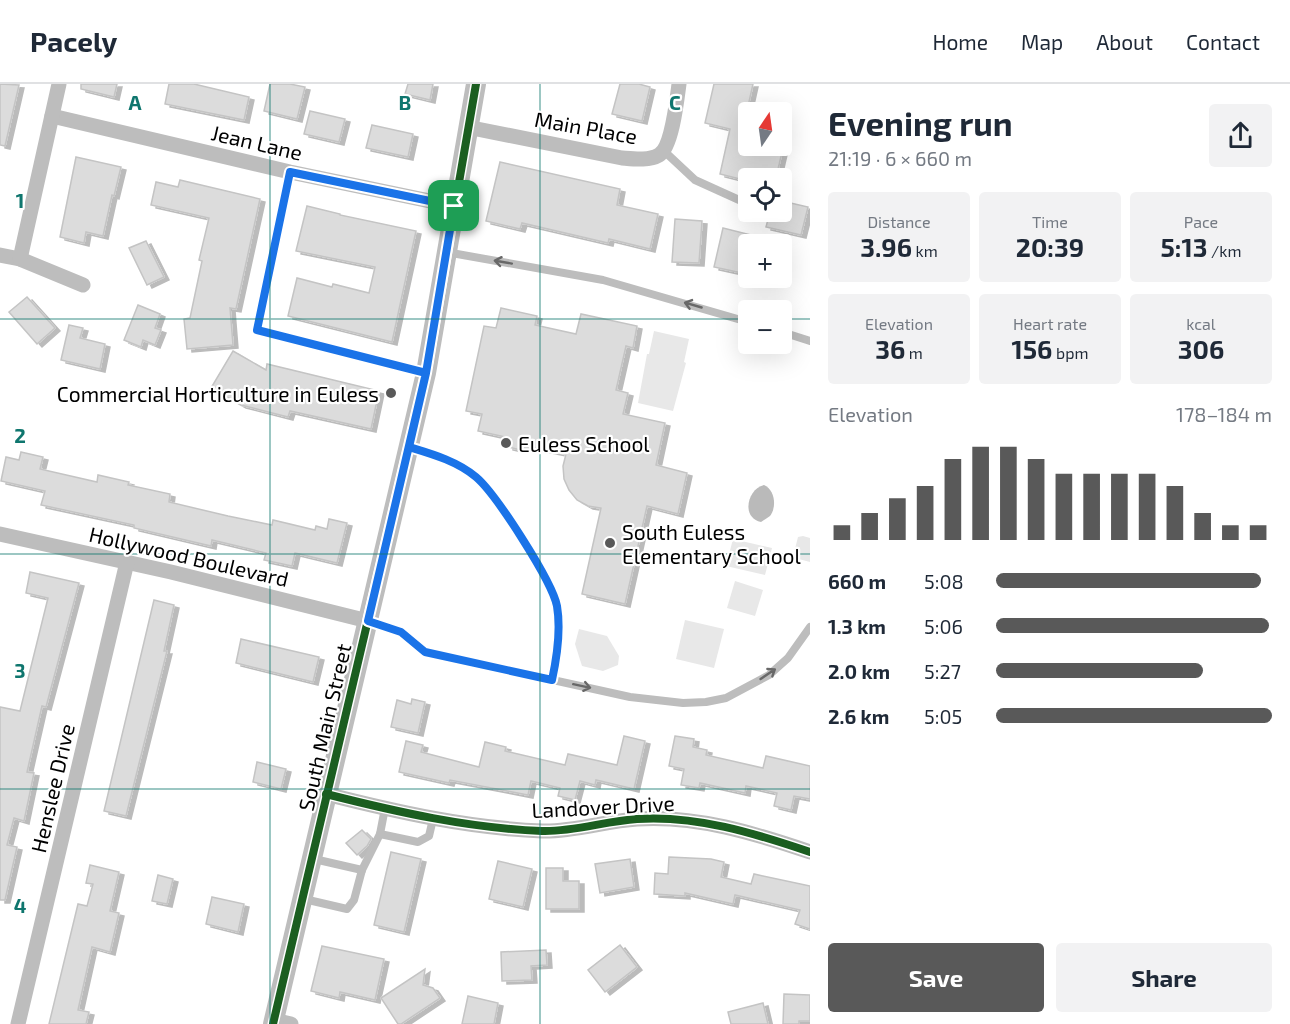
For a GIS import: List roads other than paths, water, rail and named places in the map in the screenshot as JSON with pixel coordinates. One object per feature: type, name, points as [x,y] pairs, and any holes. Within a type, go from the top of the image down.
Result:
[{"type":"street","points":[[20,259],[59,84]]},
{"type":"street","name":"South Main Street","points":[[279,1023],[302,898],[426,373],[476,84]]},
{"type":"street","name":"Main Place","points":[[467,126],[622,158],[645,159],[657,156],[664,151],[680,84]]},
{"type":"street","name":"Jean Lane","points":[[52,116],[290,172],[454,206]]},
{"type":"street","points":[[0,255],[20,259],[83,285]]},
{"type":"street","name":"Hollywood Boulevard","points":[[0,534],[127,562],[368,621]]},
{"type":"street","name":"Henslee Drive","points":[[18,1024],[127,562]]},
{"type":"street","name":"Landover Drive","points":[[326,794],[433,819],[541,831],[562,831],[635,819],[680,818],[758,835],[810,852]]},
{"type":"lane","points":[[664,151],[695,180],[738,199]]},
{"type":"lane","points":[[290,172],[257,330],[426,373]]},
{"type":"lane","points":[[446,252],[603,280],[738,319]]},
{"type":"lane","points":[[792,335],[810,341]]},
{"type":"lane","points":[[409,447],[447,459],[476,477],[495,497],[550,586],[557,606],[557,657],[552,680]]},
{"type":"lane","points":[[368,621],[401,632],[425,652],[630,697],[683,703],[726,698],[769,675],[788,658],[810,627]]},
{"type":"lane","points":[[302,898],[347,909],[354,900],[362,870],[380,834],[385,808]]},
{"type":"lane","points":[[380,834],[418,842],[429,836],[433,819]]},
{"type":"lane","points":[[311,859],[362,870]]},
{"type":"place","name":"Commercial Horticulture in Euless","points":[[391,393]]},
{"type":"place","name":"Euless School","points":[[506,443]]},
{"type":"place","name":"South Euless Elementary School","points":[[610,543]]}]
